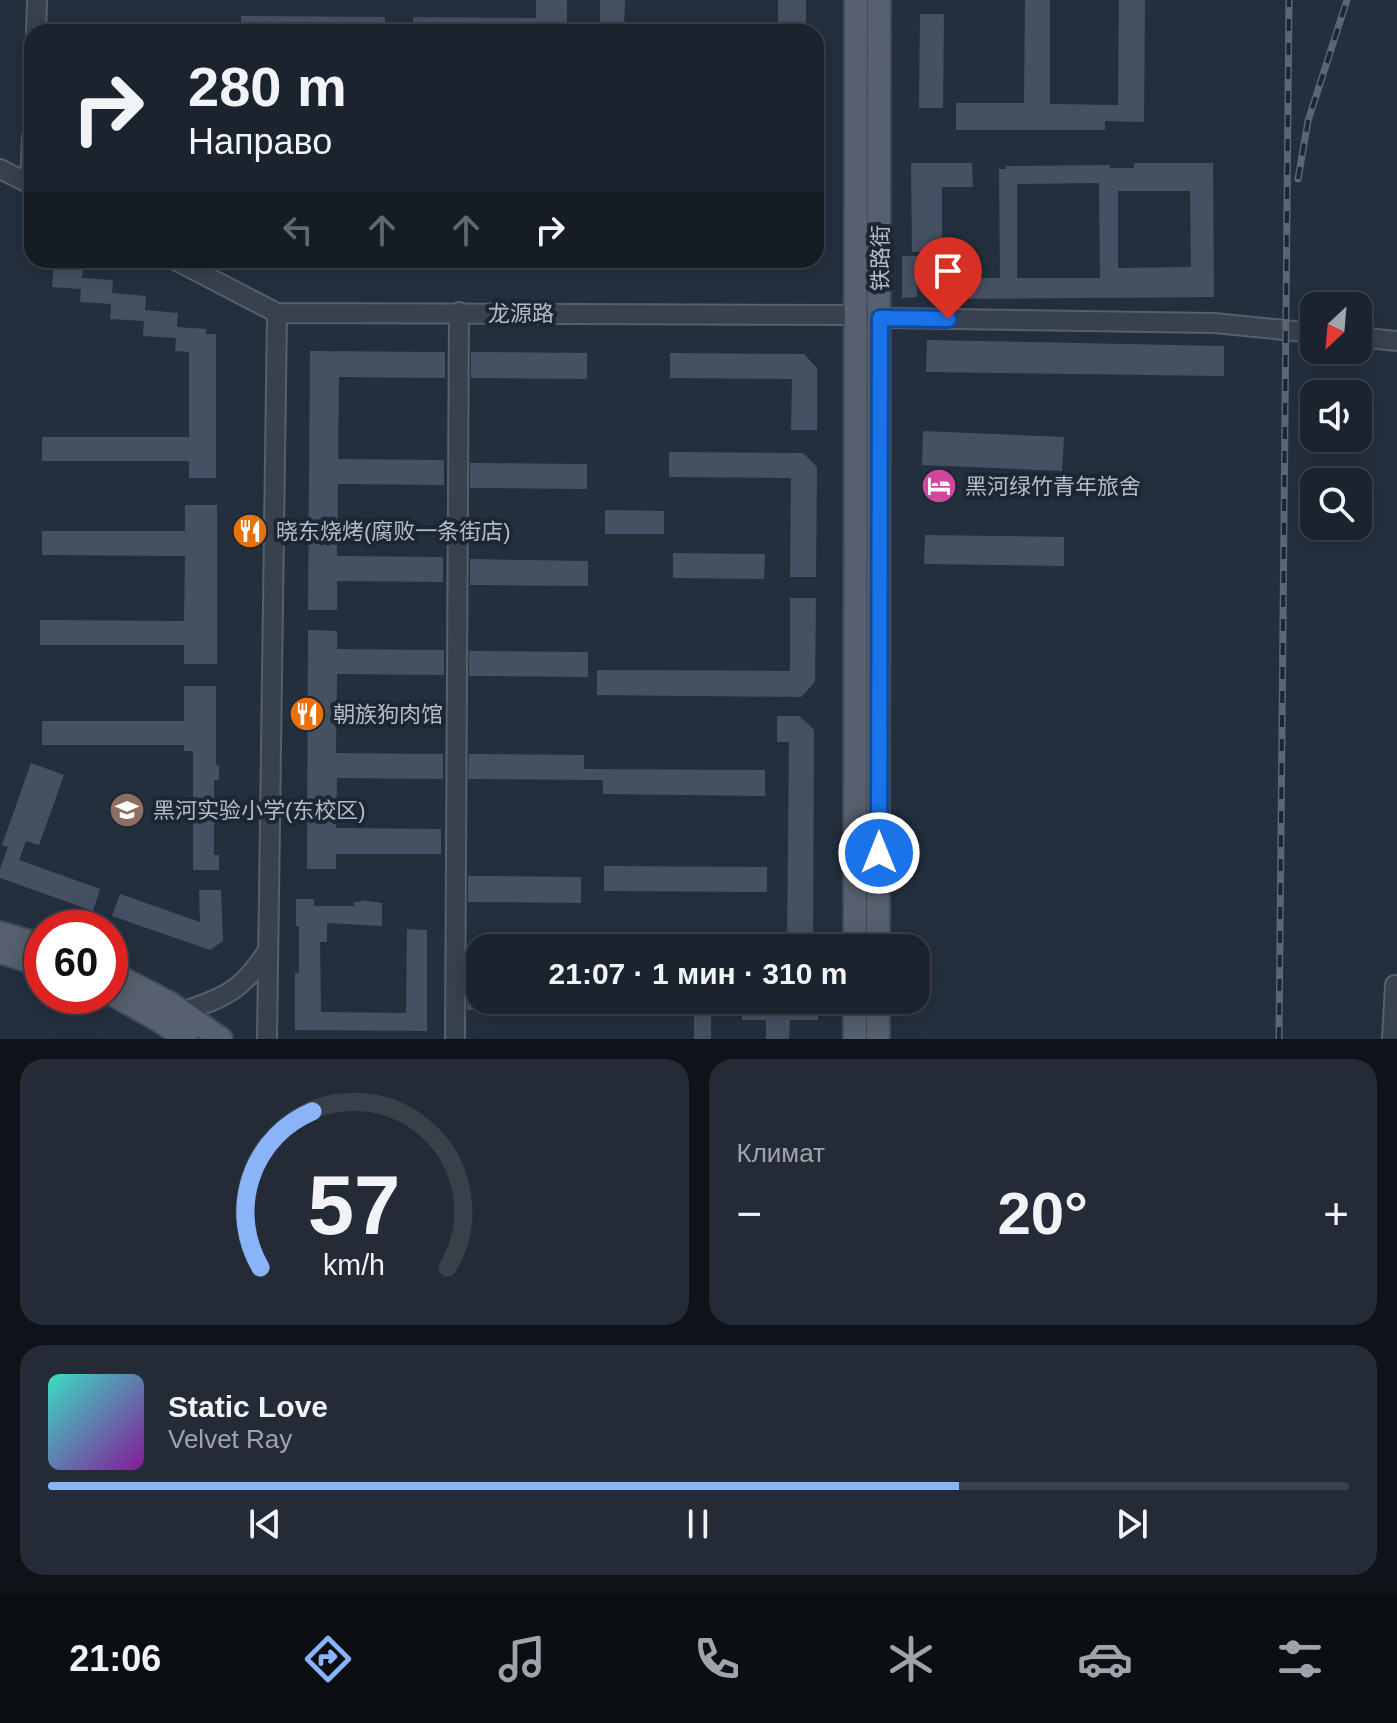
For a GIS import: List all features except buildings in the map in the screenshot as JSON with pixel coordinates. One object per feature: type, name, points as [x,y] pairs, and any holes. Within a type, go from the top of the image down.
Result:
[{"type":"main road","name":"铁路街","points":[[855,934],[856,0]]},
{"type":"main road","name":"铁路街","points":[[878,934],[879,0]]},
{"type":"main road","points":[[0,933],[24,940]]},
{"type":"main road","points":[[0,952],[24,959]]},
{"type":"main road","points":[[128,982],[183,1012],[221,1039]]},
{"type":"main road","points":[[128,1003],[186,1039]]},
{"type":"main road","points":[[855,1014],[855,1039]]},
{"type":"main road","points":[[878,1014],[878,1039]]},
{"type":"street","points":[[36,24],[37,0]]},
{"type":"street","points":[[0,169],[24,181]]},
{"type":"street","name":"龙源路","points":[[190,268],[277,313],[855,315],[880,318],[1214,323],[1300,332]]},
{"type":"street","points":[[455,1039],[459,312]]},
{"type":"street","points":[[267,1039],[277,313]]},
{"type":"street","points":[[1372,338],[1397,341]]},
{"type":"street","points":[[160,1021],[238,989],[254,972],[269,947]]},
{"type":"street","points":[[1392,1039],[1395,985]]},
{"type":"railway","points":[[1279,1039],[1289,0]]},
{"type":"railway","points":[[1298,179],[1308,121],[1347,0]]},
{"type":"place","name":"黑河绿竹青年旅舍","points":[[939,486]]},
{"type":"place","name":"晓东烧烤(腐败一条街店)","points":[[250,531]]},
{"type":"place","name":"朝族狗肉馆","points":[[307,714]]},
{"type":"place","name":"黑河实验小学(东校区)","points":[[127,810]]},
{"type":"route","points":[[879,853],[880,318],[948,319]]}]
